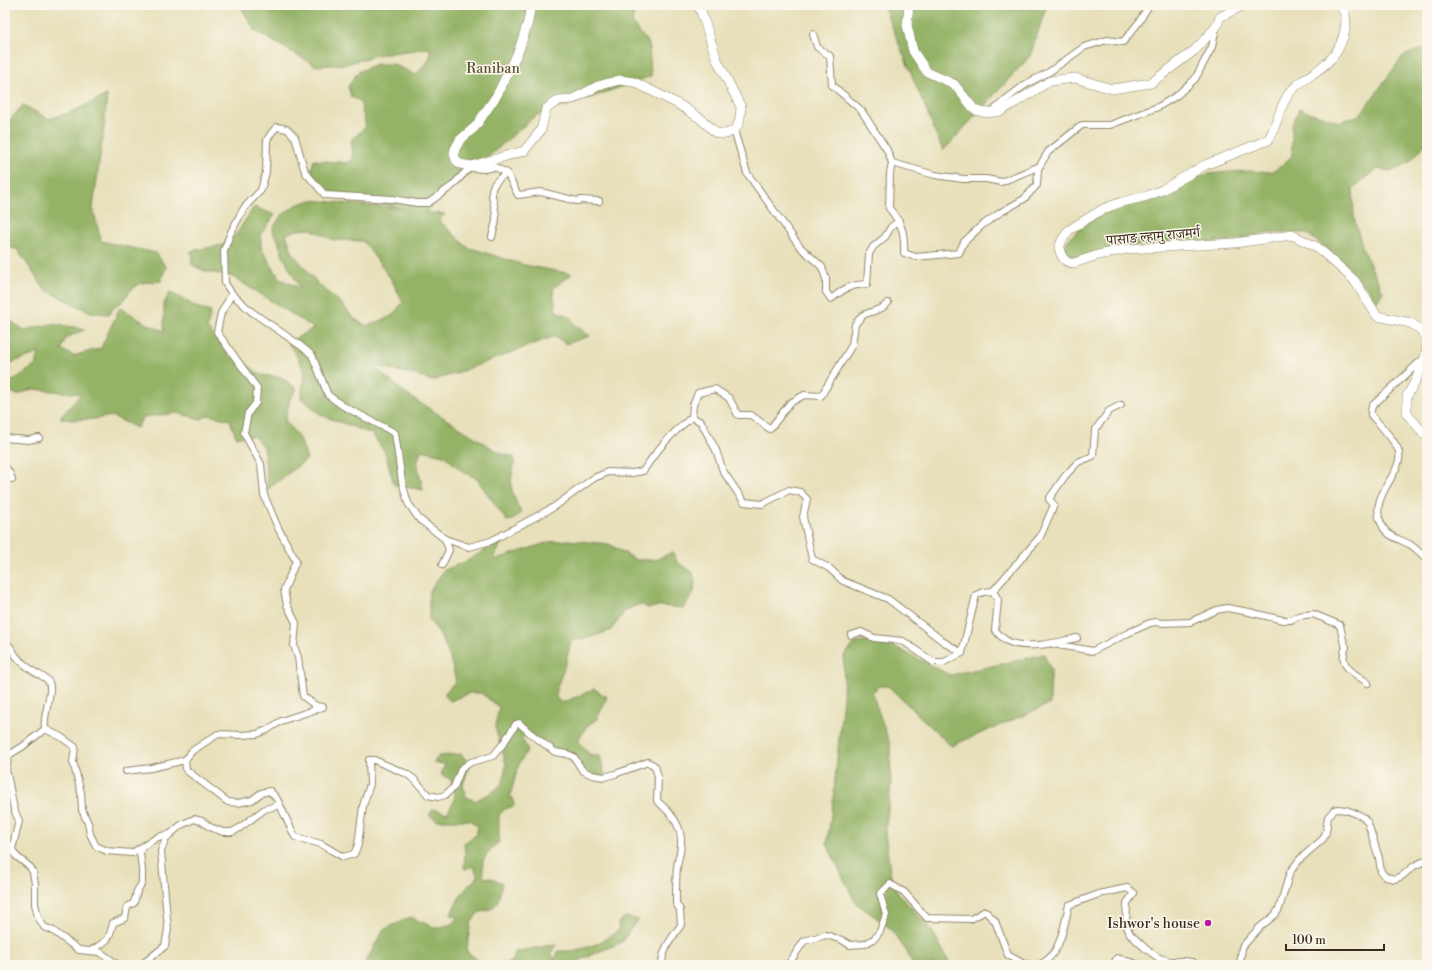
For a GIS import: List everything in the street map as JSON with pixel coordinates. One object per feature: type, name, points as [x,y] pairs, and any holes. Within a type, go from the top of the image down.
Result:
[{"type":"main road","points":[[530,5],[528,22],[519,50],[497,95],[475,127],[460,140],[454,149],[456,160],[460,164],[470,167],[524,151],[541,130],[546,109],[559,100],[573,99],[598,86],[619,80],[634,82],[678,104],[700,119],[716,133],[726,134],[734,130],[738,125],[741,108],[717,60],[701,11],[697,5]]},
{"type":"main road","points":[[909,5],[907,25],[913,51],[927,72],[954,84],[971,107],[978,111],[986,112],[1001,111],[1050,81],[1075,78],[1112,90],[1151,84],[1195,50],[1216,26],[1220,17],[1244,5]]},
{"type":"main road","name":"पासाङ ल्हामु राजमर्ग","points":[[1340,5],[1344,10],[1347,20],[1342,40],[1335,54],[1324,65],[1289,93],[1280,110],[1273,132],[1268,140],[1205,165],[1162,190],[1103,209],[1069,230],[1062,240],[1059,248],[1063,259],[1074,264],[1098,255],[1127,249],[1235,243],[1292,234],[1317,247],[1354,280],[1378,316],[1411,324],[1425,333],[1427,344],[1426,355],[1416,380],[1407,396],[1407,414],[1427,437]]},
{"type":"street","points":[[993,111],[1026,84],[1049,72],[1084,47],[1107,40],[1123,42],[1139,22],[1149,5]]},
{"type":"street","points":[[813,34],[817,47],[830,56],[832,85],[860,110],[887,150],[892,163],[890,173],[889,208],[899,221],[905,240],[904,253],[916,257],[959,253],[964,242],[981,226],[1001,212],[1024,199],[1037,185],[1038,169],[1048,152],[1082,124],[1110,125],[1158,107],[1176,96],[1195,79],[1212,47],[1216,26]]},
{"type":"street","points":[[599,201],[578,201],[541,192],[518,195],[507,173],[495,168],[484,169],[470,167],[452,186],[428,203],[417,204],[392,199],[325,195],[305,172],[295,137],[287,129],[277,128],[272,132],[268,140],[266,172],[261,190],[244,208],[231,232],[224,250],[225,283],[232,294],[252,312],[312,355],[328,395],[343,406],[395,433],[402,482],[408,503],[419,519],[445,539],[469,547],[491,541],[554,506],[594,478],[608,472],[632,473],[643,471],[657,450],[672,433],[692,417],[693,404],[698,393],[715,389],[728,398],[738,415],[751,415],[770,429],[790,403],[804,395],[821,396],[852,345],[855,324],[863,315],[882,308],[888,303]]},
{"type":"street","points":[[734,130],[747,173],[800,247],[822,267],[826,279],[826,292],[831,299],[842,290],[854,285],[867,284],[869,254],[873,246],[885,237],[891,227],[899,221]]},
{"type":"street","points":[[892,163],[935,175],[963,179],[986,179],[1001,182],[1040,166]]},
{"type":"street","points":[[492,237],[496,219],[491,193],[497,180],[507,173]]},
{"type":"street","points":[[126,771],[151,768],[185,760],[192,751],[218,734],[257,734],[267,730],[281,721],[323,707],[316,706],[304,696],[298,657],[294,646],[296,623],[287,606],[284,590],[296,561],[278,528],[264,495],[261,464],[244,434],[248,413],[256,402],[257,388],[217,332],[221,313],[232,294]]},
{"type":"street","points":[[1426,355],[1372,406],[1371,411],[1372,415],[1396,446],[1399,454],[1397,465],[1383,491],[1378,506],[1378,518],[1383,529],[1394,537],[1411,545],[1427,560]]},
{"type":"street","points":[[851,635],[861,632],[874,638],[903,641],[933,662],[944,662],[962,653],[976,595],[983,592],[993,591],[1040,537],[1054,505],[1049,499],[1065,476],[1078,462],[1093,456],[1095,430],[1109,411],[1121,405]]},
{"type":"street","points":[[692,417],[701,422],[716,450],[723,471],[744,502],[762,504],[789,490],[800,492],[807,499],[803,517],[812,558],[829,568],[843,581],[888,599],[944,642],[962,653]]},
{"type":"street","points":[[5,438],[28,440],[39,438]]},
{"type":"street","points":[[5,466],[12,479],[5,477]]},
{"type":"street","points":[[442,565],[449,550],[445,539]]},
{"type":"street","points":[[993,591],[998,600],[995,630],[1012,643],[1031,645],[1077,638]]},
{"type":"street","points":[[1047,643],[1093,651],[1150,623],[1190,622],[1217,610],[1227,608],[1283,620],[1291,620],[1298,616],[1314,614],[1340,626],[1346,647],[1343,653],[1343,659],[1346,666],[1368,683]]},
{"type":"street","points":[[5,645],[8,644],[13,649],[16,656],[37,674],[45,677],[49,683],[50,690],[47,714],[44,721],[46,729],[75,747],[73,762],[81,792],[82,810],[88,823],[90,834],[96,846],[107,851],[132,853],[158,837],[170,834]]},
{"type":"street","points":[[185,760],[186,770],[228,802],[238,803],[252,800],[261,793],[270,791],[277,799],[295,837],[321,844],[343,857],[354,854],[358,845],[363,806],[370,784],[369,760],[374,760],[408,774],[428,795],[438,797],[445,796],[454,787],[462,769],[471,762],[493,756],[519,722],[530,733],[555,752],[574,757],[582,770],[592,775],[604,777],[648,762],[655,766],[658,777],[657,801],[668,810],[681,832],[682,840],[677,867],[676,899],[676,903],[680,910],[681,925],[665,948],[662,965]]},
{"type":"street","points":[[46,729],[9,755],[6,769],[18,821],[12,849],[16,856],[30,867],[33,872],[35,884],[35,904],[38,917],[44,927],[52,930],[79,950],[100,952],[118,965]]},
{"type":"street","points":[[141,965],[166,946],[168,929],[162,851],[166,838],[181,825],[194,819],[223,832],[232,832],[265,809],[280,805]]},
{"type":"street","points":[[1240,965],[1242,947],[1260,927],[1275,915],[1279,909],[1290,872],[1300,859],[1323,839],[1326,832],[1328,817],[1334,810],[1346,810],[1357,814],[1363,817],[1368,823],[1379,858],[1381,872],[1386,877],[1396,879],[1414,866],[1427,860]]},
{"type":"street","points":[[92,950],[105,942],[110,936],[113,923],[125,918],[126,907],[134,903],[137,891],[142,883],[140,853],[142,847]]},
{"type":"street","points":[[788,965],[804,941],[826,935],[842,940],[850,945],[865,944],[875,938],[880,931],[886,915],[880,894],[890,884],[904,892],[927,918],[971,918],[986,911],[996,921],[1008,955],[1024,964],[1032,965]]},
{"type":"street","points":[[1038,965],[1045,963],[1058,947],[1069,905],[1099,894],[1127,888],[1134,893],[1127,904],[1126,924],[1130,934],[1146,949],[1159,958],[1178,963],[1192,962],[1198,965]]},
{"type":"street","points":[[1113,965],[1117,958],[1140,965]]},
{"type":"green space","name":"Raniban","points":[[240,5],[635,5],[632,23],[649,44],[651,76],[588,99],[535,116],[425,212],[445,214],[439,220],[467,247],[524,265],[572,274],[553,289],[556,311],[570,317],[575,325],[590,336],[566,344],[555,336],[454,374],[431,381],[416,375],[372,365],[406,394],[500,453],[514,457],[511,486],[514,498],[521,513],[513,520],[507,521],[476,478],[463,472],[444,455],[421,450],[417,464],[423,490],[394,485],[385,452],[372,434],[321,415],[301,398],[305,373],[298,358],[288,343],[314,328],[233,277],[205,271],[192,265],[191,251],[223,245],[235,236],[254,207],[275,215],[261,234],[261,248],[280,279],[300,288],[283,256],[277,238],[274,235],[273,228],[281,216],[296,205],[311,200],[405,209],[336,195],[309,176],[314,160],[350,163],[353,153],[351,140],[366,127],[360,101],[351,97],[348,86],[358,72],[376,64],[393,64],[416,75],[430,59],[430,48],[376,55],[347,64],[316,66],[254,30]],"holes":[[[311,229],[333,240],[363,241],[391,279],[403,302],[392,316],[367,326],[353,318],[342,304],[319,285],[293,254],[286,234],[298,230]]]},
{"type":"green space","points":[[883,5],[1047,5],[1030,56],[943,151]]},
{"type":"green space","points":[[1427,47],[1427,142],[1411,161],[1393,171],[1377,169],[1353,188],[1354,217],[1363,250],[1383,292],[1377,302],[1366,287],[1339,258],[1306,233],[1269,232],[1232,241],[1120,246],[1078,258],[1067,256],[1065,253],[1064,247],[1066,243],[1078,230],[1096,217],[1109,211],[1159,196],[1190,179],[1199,176],[1231,172],[1267,172],[1277,169],[1292,156],[1292,125],[1299,109],[1340,122],[1360,115],[1403,56]]},
{"type":"green space","points":[[107,95],[93,208],[101,241],[156,253],[166,267],[161,281],[141,283],[132,289],[121,303],[116,305],[109,314],[93,313],[45,290],[17,249],[5,247],[5,126],[23,105],[49,119],[72,112]]},
{"type":"green space","points":[[170,292],[196,307],[211,312],[207,328],[222,345],[261,375],[281,377],[297,389],[290,399],[285,420],[301,441],[307,459],[268,489],[264,447],[253,436],[236,437],[230,420],[209,415],[201,419],[177,413],[143,417],[137,428],[112,416],[72,420],[60,418],[81,394],[33,389],[17,395],[5,388],[5,386],[36,365],[39,353],[5,365],[5,346],[11,340],[5,336],[5,317],[24,330],[51,324],[75,327],[84,330],[66,338],[61,349],[73,356],[101,348],[120,307],[145,323],[164,331],[164,304]]},
{"type":"green space","points":[[502,540],[494,560],[549,542],[568,540],[609,544],[636,560],[655,560],[673,552],[677,562],[693,573],[695,584],[692,596],[683,608],[660,606],[648,608],[640,604],[625,611],[611,630],[592,637],[571,641],[566,662],[556,690],[556,698],[562,703],[590,691],[593,688],[607,697],[597,719],[587,726],[578,740],[589,754],[600,756],[606,781],[590,778],[582,773],[567,756],[545,749],[525,735],[521,738],[528,749],[519,764],[510,796],[513,798],[514,806],[505,809],[499,815],[499,842],[491,849],[483,860],[483,877],[494,879],[502,883],[500,894],[494,907],[479,912],[471,923],[467,952],[484,964],[504,964],[513,961],[515,952],[556,944],[551,953],[555,960],[558,951],[583,948],[605,939],[619,930],[618,923],[625,917],[639,920],[631,928],[622,942],[584,958],[575,965],[364,965],[383,930],[411,917],[435,928],[453,924],[457,917],[451,915],[456,904],[466,889],[478,876],[473,866],[464,869],[464,843],[476,835],[478,827],[470,820],[437,820],[429,815],[433,809],[447,813],[454,800],[454,793],[450,779],[441,775],[445,764],[433,763],[439,756],[461,754],[470,764],[463,785],[466,797],[475,801],[494,791],[503,783],[506,764],[495,727],[499,707],[481,693],[470,693],[450,701],[444,694],[456,681],[451,661],[442,638],[429,619],[429,592],[444,570],[467,561]]},
{"type":"green space","points":[[867,642],[891,645],[950,675],[1044,654],[1051,670],[1050,704],[951,746],[888,686],[879,686],[872,693],[890,744],[891,784],[885,833],[890,872],[897,892],[931,929],[948,960],[949,965],[913,965],[907,952],[890,928],[855,902],[827,844],[833,801],[843,697],[844,656],[855,643]]},
{"type":"place","name":"Ishwor's house","points":[[1208,923]]}]
